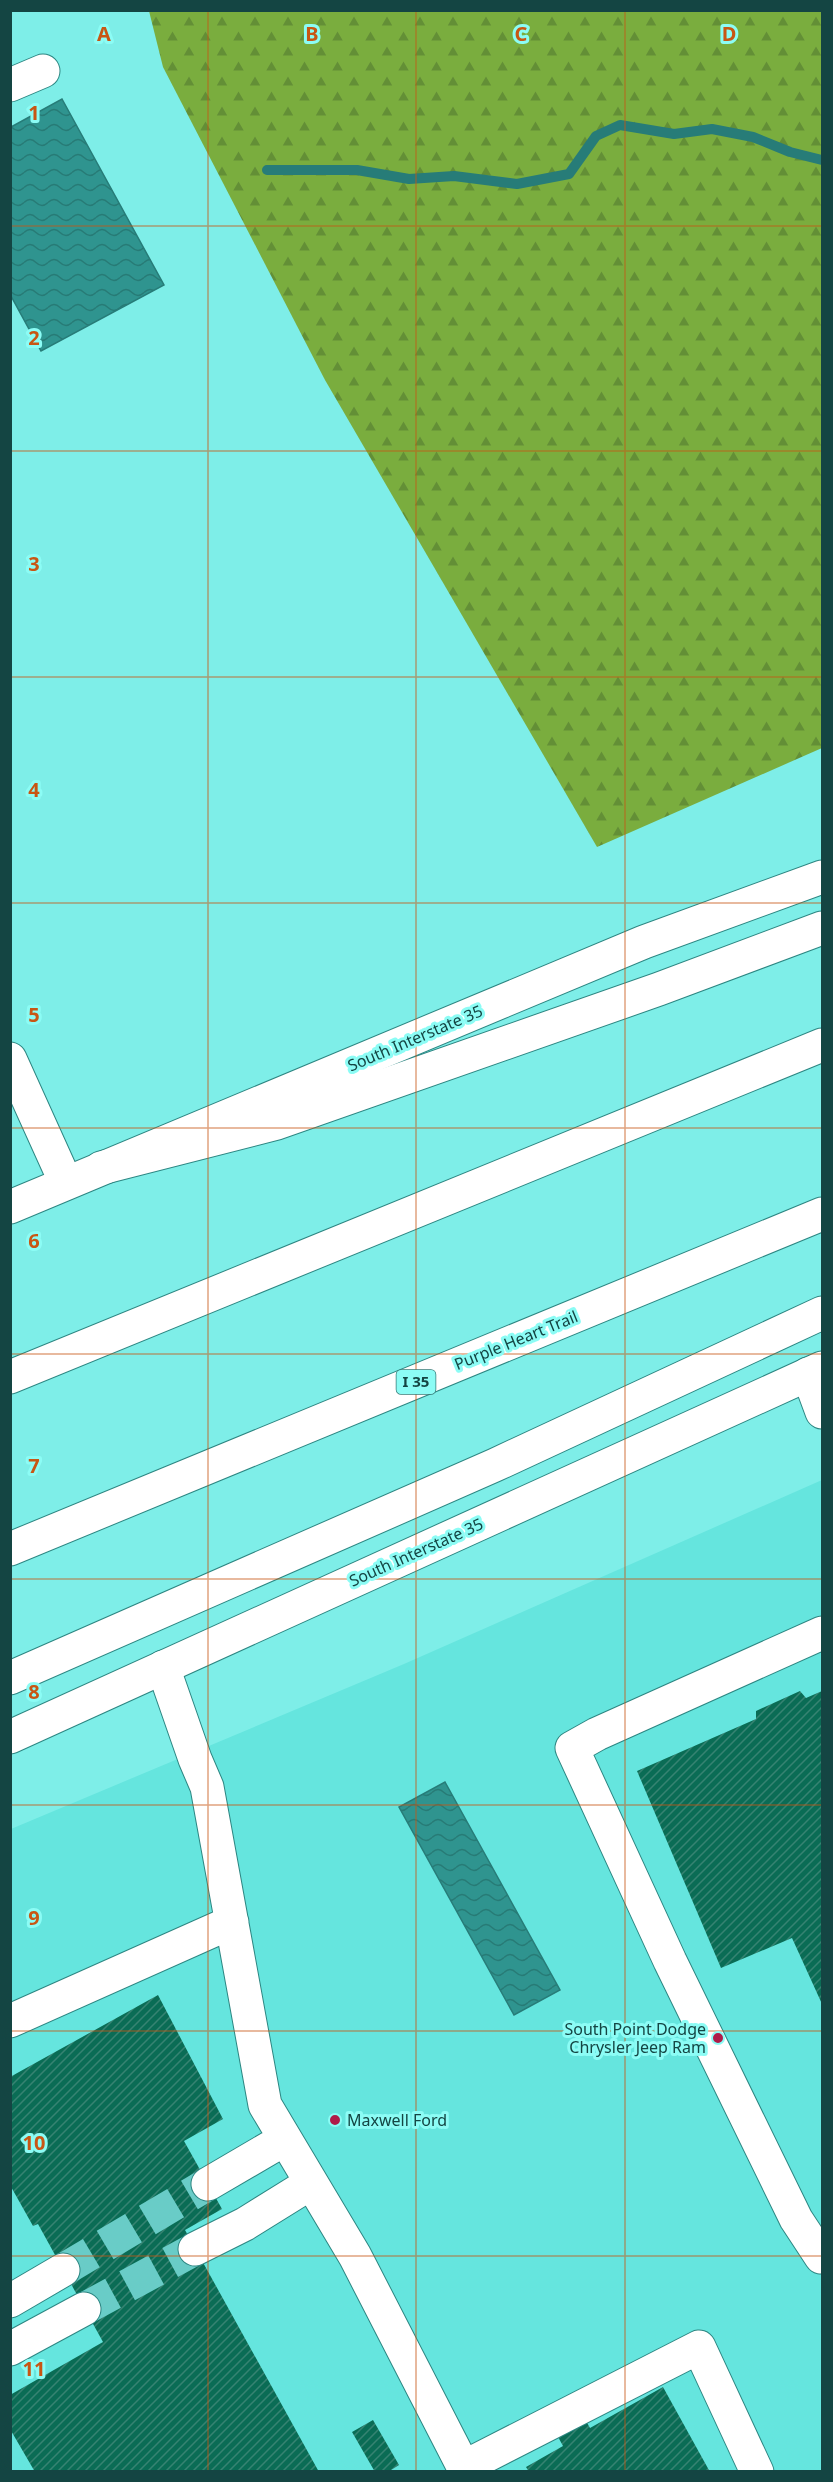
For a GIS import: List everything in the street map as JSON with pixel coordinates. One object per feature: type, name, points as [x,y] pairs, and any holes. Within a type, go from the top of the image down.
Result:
[{"type":"main road","points":[[10,85],[43,71]]},
{"type":"main road","name":"South Interstate 35","points":[[10,1207],[644,942],[822,877]]},
{"type":"main road","points":[[101,1168],[277,1123],[659,989],[822,928]]},
{"type":"main road","points":[[10,1377],[822,1045]]},
{"type":"main road","points":[[10,1059],[66,1183]]},
{"type":"main road","name":"Purple Heart Trail","points":[[10,1549],[822,1214]]},
{"type":"main road","points":[[10,1678],[495,1465],[822,1313]]},
{"type":"main road","points":[[815,1371],[822,1412]]},
{"type":"main road","name":"South Interstate 35","points":[[10,1737],[815,1371]]},
{"type":"main road","points":[[822,1633],[597,1734],[572,1748],[670,1961],[796,2219],[822,2256]]},
{"type":"main road","points":[[163,1667],[207,1788],[265,2105],[355,2256],[465,2469],[699,2348],[758,2472]]},
{"type":"main road","points":[[10,2021],[232,1922]]},
{"type":"main road","points":[[208,2184],[285,2139]]},
{"type":"main road","points":[[195,2248],[244,2224],[311,2183]]},
{"type":"main road","points":[[10,2301],[63,2270]]},
{"type":"main road","points":[[10,2349],[84,2308]]},
{"type":"shaded area","name":"Maxwell Ford","points":[[822,1480],[822,2471],[11,2472],[11,1829],[404,1664]]},
{"type":"green space","points":[[149,11],[822,11],[822,748],[597,847],[325,380],[163,67]]},
{"type":"water","points":[[62,99],[164,285],[41,351],[11,296],[11,127]]},
{"type":"water","points":[[445,1782],[560,1990],[514,2015],[399,1807]]},
{"type":"building","points":[[800,1691],[806,1698],[822,1691],[822,2004],[792,1938],[721,1968],[637,1771],[756,1719],[756,1711]]},
{"type":"building","points":[[158,1995],[223,2119],[184,2141],[222,2209],[185,2230],[319,2472],[35,2472],[10,2429],[10,2395],[103,2342],[38,2224],[33,2226],[10,2185],[10,2077]]},
{"type":"building","points":[[663,2387],[710,2472],[529,2472],[526,2467],[563,2446],[557,2435],[585,2419],[590,2428]]},
{"type":"building","points":[[373,2420],[399,2465],[388,2472],[375,2472],[352,2432]]},
{"type":"waterway","points":[[267,170],[357,170],[409,179],[454,176],[517,184],[569,174],[596,136],[620,125],[674,134],[712,129],[753,137],[790,152],[822,160]]},
{"type":"tunnel","points":[[63,2270],[208,2184]]},
{"type":"tunnel","points":[[84,2309],[195,2249]]},
{"type":"place","name":"South Point Dodge Chrysler Jeep Ram","points":[[718,2038]]},
{"type":"place","name":"Maxwell Ford","points":[[335,2120]]}]
